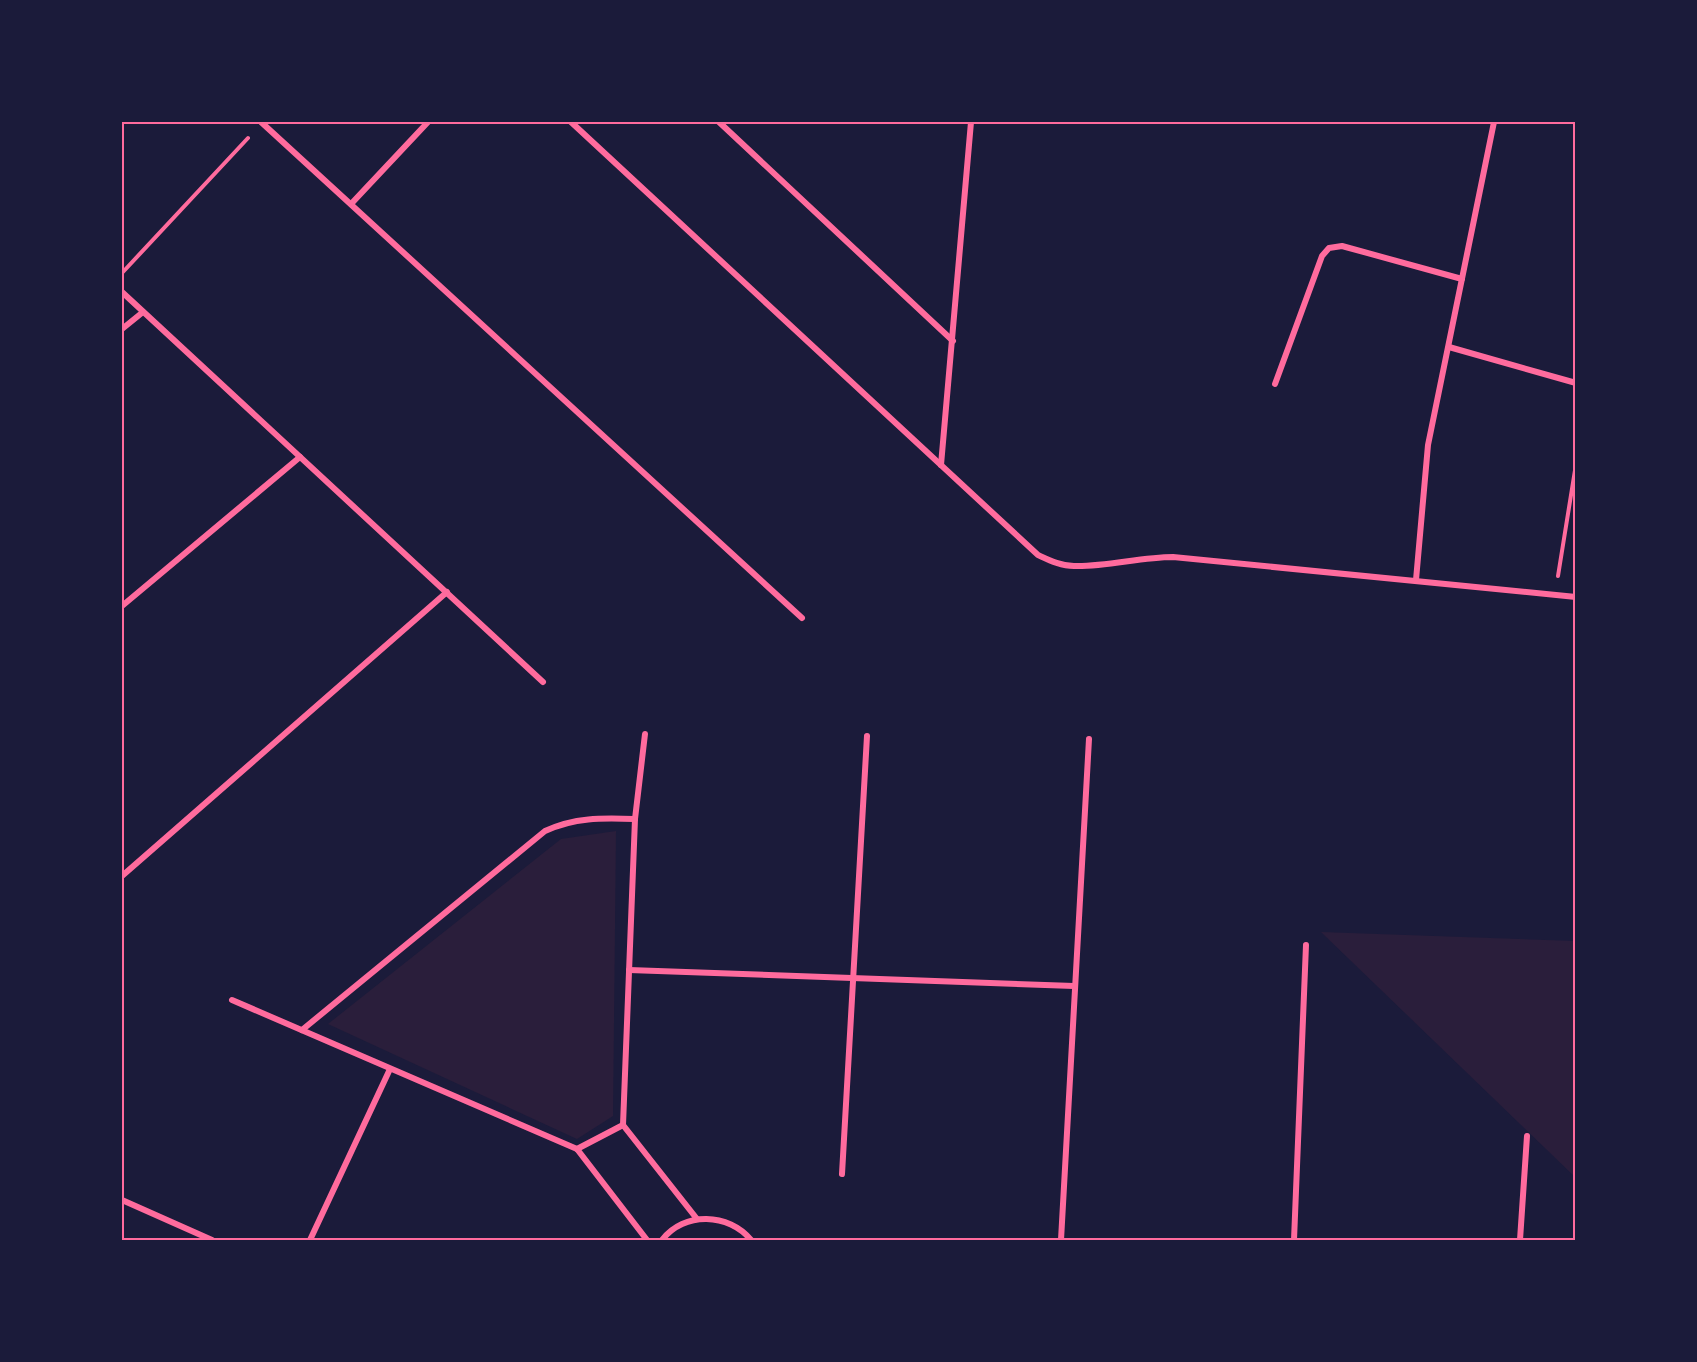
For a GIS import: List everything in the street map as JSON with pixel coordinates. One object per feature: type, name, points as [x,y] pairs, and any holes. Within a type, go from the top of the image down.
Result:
[{"type":"street","points":[[262,122],[802,618]]},
{"type":"street","points":[[351,204],[428,122]]},
{"type":"street","points":[[571,122],[1038,555],[1054,563],[1074,566],[1173,556],[1575,597]]},
{"type":"street","points":[[719,122],[953,341]]},
{"type":"street","points":[[941,465],[971,122]]},
{"type":"street","points":[[1416,580],[1428,445],[1494,122]]},
{"type":"street","points":[[1275,384],[1322,256],[1329,248],[1342,246],[1462,279]]},
{"type":"street","points":[[122,291],[543,682]]},
{"type":"street","points":[[122,329],[143,312]]},
{"type":"street","points":[[1449,347],[1575,383]]},
{"type":"street","points":[[122,606],[300,457]]},
{"type":"street","points":[[122,876],[447,592]]},
{"type":"street","points":[[645,734],[635,819],[623,1125],[697,1219]]},
{"type":"street","points":[[842,1174],[867,736]]},
{"type":"street","points":[[1061,1240],[1089,739]]},
{"type":"street","points":[[302,1030],[544,831],[565,822],[587,818],[635,819]]},
{"type":"street","points":[[1294,1240],[1306,945]]},
{"type":"street","points":[[629,970],[1074,986]]},
{"type":"street","points":[[232,1000],[577,1149],[647,1240]]},
{"type":"street","points":[[310,1240],[390,1069]]},
{"type":"street","points":[[577,1149],[623,1125]]},
{"type":"street","points":[[1520,1240],[1527,1136]]},
{"type":"street","points":[[122,1200],[212,1240]]},
{"type":"street","points":[[662,1240],[680,1225],[697,1219],[715,1219],[731,1224],[752,1240]]},
{"type":"path","points":[[122,273],[262,122]]},
{"type":"path","points":[[1555,594],[1575,464]]},
{"type":"shaded area","points":[[616,831],[613,1116],[577,1139],[328,1024],[561,839]]},
{"type":"shaded area","points":[[1321,932],[1575,941],[1575,1177]]}]
